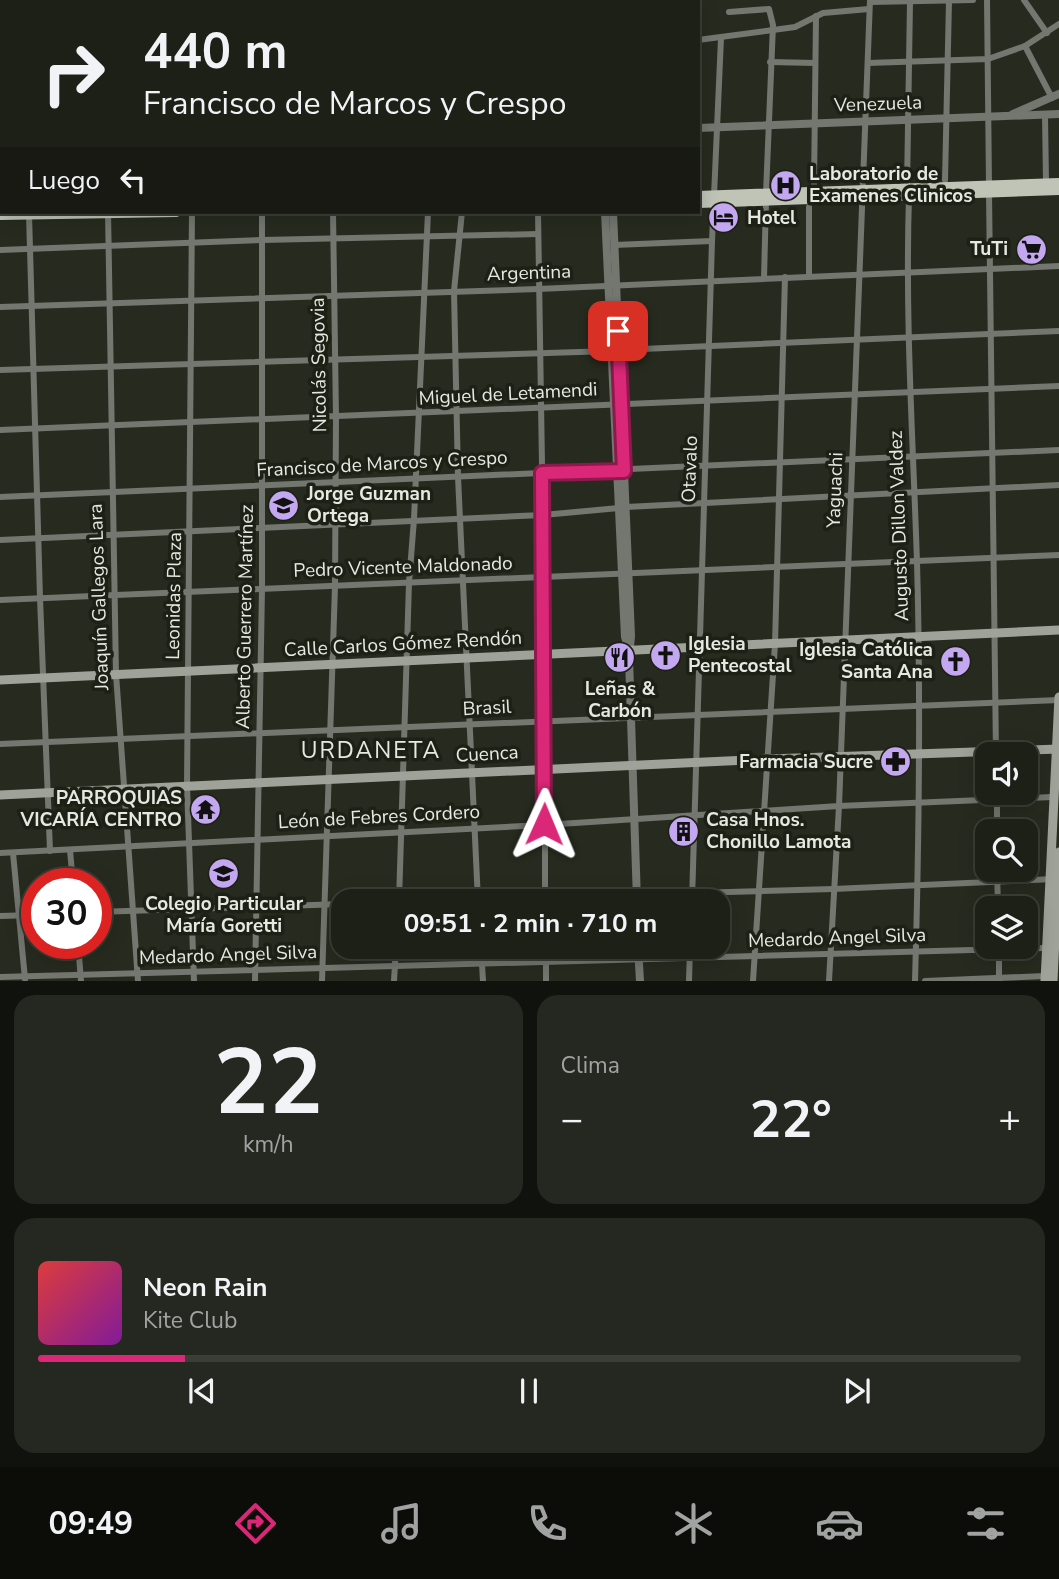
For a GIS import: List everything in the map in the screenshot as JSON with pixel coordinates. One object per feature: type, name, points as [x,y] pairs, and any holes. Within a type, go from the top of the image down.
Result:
[{"type":"main road","points":[[989,189],[1059,183]]},
{"type":"main road","points":[[700,202],[714,199],[863,193],[1059,190]]},
{"type":"main road","points":[[700,196],[714,199]]},
{"type":"main road","name":"Calle Carlos Gómez Rendón","points":[[0,680],[1059,630]]},
{"type":"main road","points":[[1051,978],[1055,879],[1053,797],[1059,699]]},
{"type":"main road","name":"Cuenca","points":[[1038,750],[1057,749]]},
{"type":"main road","name":"Cuenca","points":[[0,795],[695,762],[975,753]]},
{"type":"main road","points":[[1055,879],[1059,852]]},
{"type":"street","points":[[700,40],[802,25],[823,13],[870,4],[973,0]]},
{"type":"street","points":[[987,0],[996,742]]},
{"type":"street","points":[[1024,0],[1047,33]]},
{"type":"street","points":[[945,180],[949,1]]},
{"type":"street","name":"Augusto Dillon Valdez","points":[[910,2],[906,272],[919,637],[915,981]]},
{"type":"street","name":"Yaguachi","points":[[829,981],[846,641],[870,4]]},
{"type":"street","points":[[729,12],[768,8],[773,25],[764,278]]},
{"type":"street","points":[[814,186],[816,16]]},
{"type":"street","points":[[868,63],[988,59],[1025,46],[1059,24]]},
{"type":"street","name":"Otavalo","points":[[692,889],[712,241],[721,38]]},
{"type":"street","points":[[1005,117],[1055,96],[1025,46]]},
{"type":"street","points":[[770,62],[815,63]]},
{"type":"street","name":"Venezuela","points":[[700,128],[1059,114]]},
{"type":"street","points":[[1045,115],[1046,183]]},
{"type":"street","points":[[808,206],[809,276]]},
{"type":"street","points":[[29,214],[50,851]]},
{"type":"street","name":"Joaquín Gallegos Lara","points":[[108,214],[116,674],[138,977]]},
{"type":"street","name":"Leonidas Plaza","points":[[192,214],[187,786],[194,981]]},
{"type":"street","name":"Alberto Guerrero Martínez","points":[[255,981],[262,589],[262,214]]},
{"type":"street","name":"Nicolás Segovia","points":[[322,981],[335,586],[333,214]]},
{"type":"street","points":[[399,889],[409,583],[428,214]]},
{"type":"street","points":[[461,214],[454,290],[458,477],[478,889]]},
{"type":"street","points":[[538,214],[545,655],[545,889]]},
{"type":"street","points":[[605,214],[613,285]]},
{"type":"street","points":[[613,214],[617,405],[625,574],[631,636],[629,651],[637,889]]},
{"type":"street","points":[[0,250],[191,242],[538,234]]},
{"type":"street","points":[[614,245],[712,241]]},
{"type":"street","name":"Argentina","points":[[0,307],[538,289],[1059,266]]},
{"type":"street","points":[[753,981],[775,644],[785,277]]},
{"type":"street","points":[[0,370],[190,362],[615,351],[1059,331]]},
{"type":"street","name":"Miguel de Letamendi","points":[[0,430],[1059,386]]},
{"type":"street","name":"Francisco de Marcos y Crespo","points":[[0,497],[1059,450]]},
{"type":"street","points":[[0,540],[543,515],[704,503],[1059,485]]},
{"type":"street","name":"Pedro Vicente Maldonado","points":[[0,600],[1059,555]]},
{"type":"street","name":"Brasil","points":[[0,744],[1059,699]]},
{"type":"street","name":"León de Febres Cordero","points":[[1038,797],[1053,797]]},
{"type":"street","name":"León de Febres Cordero","points":[[0,853],[839,806],[917,804],[975,798]]},
{"type":"street","points":[[70,850],[72,868]]},
{"type":"street","points":[[13,853],[25,979]]},
{"type":"street","points":[[730,892],[997,882],[998,896]]},
{"type":"street","points":[[112,911],[331,905]]},
{"type":"street","points":[[0,916],[19,916]]},
{"type":"street","name":"Medardo Angel Silva","points":[[730,957],[975,949]]},
{"type":"street","points":[[79,959],[80,978]]},
{"type":"street","points":[[394,981],[395,959]]},
{"type":"street","points":[[482,959],[484,981]]},
{"type":"street","points":[[546,959],[546,981]]},
{"type":"street","points":[[639,959],[640,981]]},
{"type":"street","name":"Medardo Angel Silva","points":[[0,977],[138,977],[193,972],[639,959]]},
{"type":"street","points":[[689,981],[690,959]]},
{"type":"street","points":[[999,959],[999,978]]},
{"type":"street","points":[[925,981],[1051,978]]},
{"type":"place","name":"Laboratorio de Examenes Clinicos","points":[[786,185]]},
{"type":"place","name":"Hotel","points":[[724,218]]},
{"type":"place","name":"TuTi","points":[[1031,249]]},
{"type":"place","name":"Jorge Guzman Ortega","points":[[284,505]]},
{"type":"place","name":"Iglesia Pentecostal","points":[[665,655]]},
{"type":"place","name":"Leñas & Carbón","points":[[620,658]]},
{"type":"place","name":"Iglesia Católica Santa Ana","points":[[956,661]]},
{"type":"place","name":"Farmacia Sucre","points":[[896,762]]},
{"type":"place","name":"PARROQUIAS VICARÍA CENTRO","points":[[205,809]]},
{"type":"place","name":"Casa Hnos. Chonillo Lamota","points":[[683,831]]},
{"type":"place","name":"Colegio Particular María Goretti","points":[[224,873]]},
{"type":"district","name":"URDANETA","points":[[371,750]]},
{"type":"route","points":[[544,824],[542,473],[624,471],[618,331]]}]
